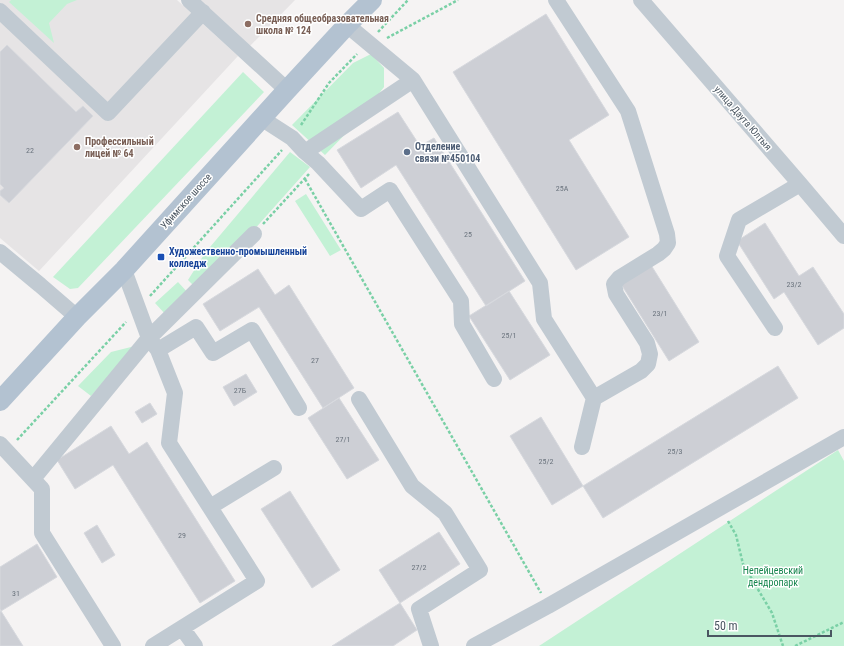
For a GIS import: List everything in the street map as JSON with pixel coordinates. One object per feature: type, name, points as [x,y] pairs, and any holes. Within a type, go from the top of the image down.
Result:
[{"type":"main road","name":"Уфимское шоссе","points":[[3,392],[124,270],[261,118],[372,0]]},
{"type":"street","points":[[189,0],[287,90]]},
{"type":"street","points":[[556,0],[628,111],[667,234],[668,243],[658,254],[619,278],[614,284],[616,294],[648,343],[650,354],[648,364],[641,371],[594,398]]},
{"type":"street","name":"улица Даута Юлтыя","points":[[641,0],[844,236]]},
{"type":"street","points":[[0,11],[108,113],[203,12]]},
{"type":"street","points":[[347,25],[413,80],[540,283],[544,319],[594,398],[582,447]]},
{"type":"street","points":[[305,152],[413,80]]},
{"type":"street","points":[[261,118],[292,138],[318,163],[361,209],[390,190],[461,301],[462,324],[494,380]]},
{"type":"street","points":[[775,328],[727,256],[739,220],[800,184]]},
{"type":"street","points":[[33,479],[254,234]]},
{"type":"street","points":[[0,252],[77,317]]},
{"type":"street","points":[[124,270],[138,309],[175,393],[169,443],[257,581],[153,646]]},
{"type":"street","points":[[154,344],[196,327],[213,353],[252,330],[299,408]]},
{"type":"street","points":[[359,399],[412,486],[445,512],[480,570],[419,609],[430,646]]},
{"type":"street","points":[[474,646],[548,606],[844,437]]},
{"type":"street","points":[[3,448],[42,489],[42,533],[113,646]]},
{"type":"street","points":[[210,507],[274,468]]},
{"type":"street","points":[[182,628],[194,646]]},
{"type":"path","points":[[3,448],[138,309],[292,138],[329,83],[370,44],[408,0]]},
{"type":"path","points":[[370,44],[458,0]]},
{"type":"path","points":[[254,234],[318,163]]},
{"type":"path","points":[[305,179],[548,606]]},
{"type":"path","points":[[720,508],[736,535],[743,564],[772,613],[783,646]]},
{"type":"path","points":[[795,646],[844,622]]},
{"type":"shaded area","name":"Профессильный лицей № 64","points":[[0,0],[177,0],[238,56],[39,271],[0,238]]},
{"type":"shaded area","name":"Средняя общеобразовательная школа № 124","points":[[198,0],[295,0],[249,47]]},
{"type":"green space","points":[[11,0],[77,0],[67,4],[49,23],[54,43],[9,2]]},
{"type":"green space","points":[[371,54],[384,68],[384,87],[357,122],[325,155],[292,125],[353,63]]},
{"type":"green space","points":[[243,72],[264,92],[78,288],[70,289],[53,277]]},
{"type":"green space","points":[[290,152],[310,167],[252,232],[195,287],[188,280],[205,253]]},
{"type":"green space","points":[[306,194],[341,250],[330,256],[295,201]]},
{"type":"green space","points":[[178,282],[189,294],[166,315],[155,303]]},
{"type":"green space","points":[[135,346],[91,396],[78,386],[111,352]]},
{"type":"green space","name":"Непейцевский дендропарк","points":[[838,450],[844,461],[844,646],[539,646]]},
{"type":"building","points":[[546,14],[609,115],[569,140],[629,237],[576,270],[453,72]]},
{"type":"building","points":[[7,45],[76,112],[83,106],[93,116],[9,203],[0,195],[0,191],[4,188],[0,184],[0,52]]},
{"type":"building","points":[[398,112],[420,146],[434,138],[525,281],[486,306],[396,165],[361,188],[337,150]]},
{"type":"building","points":[[765,223],[799,276],[813,267],[844,314],[844,328],[818,345],[784,292],[774,299],[737,241]]},
{"type":"building","points":[[651,265],[699,342],[669,361],[621,284]]},
{"type":"building","points":[[258,269],[275,295],[289,285],[354,388],[323,408],[259,307],[220,331],[203,304]]},
{"type":"building","points":[[509,291],[550,355],[510,380],[469,316]]},
{"type":"building","points":[[778,366],[798,398],[603,518],[583,486]]},
{"type":"building","points":[[246,374],[257,392],[234,406],[223,387]]},
{"type":"building","points":[[339,398],[379,460],[347,479],[308,418]]},
{"type":"building","points":[[150,403],[157,414],[142,423],[135,412]]},
{"type":"building","points":[[541,417],[583,486],[552,505],[510,436]]},
{"type":"building","points":[[111,426],[129,454],[147,442],[235,581],[200,603],[113,465],[75,489],[57,460]]},
{"type":"building","points":[[290,491],[340,570],[312,588],[261,509]]},
{"type":"building","points":[[97,525],[115,555],[102,563],[84,533]]},
{"type":"building","points":[[439,532],[460,564],[400,603],[379,570]]},
{"type":"building","points":[[37,544],[57,577],[1,611],[0,567]]},
{"type":"building","points":[[400,603],[417,630],[393,646],[332,646]]},
{"type":"building","points":[[1,611],[23,646],[0,646]]},
{"type":"place","name":"Средняя общеобразовательная школа № 124","points":[[248,24]]},
{"type":"place","name":"Профессильный лицей № 64","points":[[77,147]]},
{"type":"place","name":"Отделение связи №450104","points":[[407,152]]},
{"type":"place","name":"Художественно-промышленный колледж","points":[[161,257]]}]
